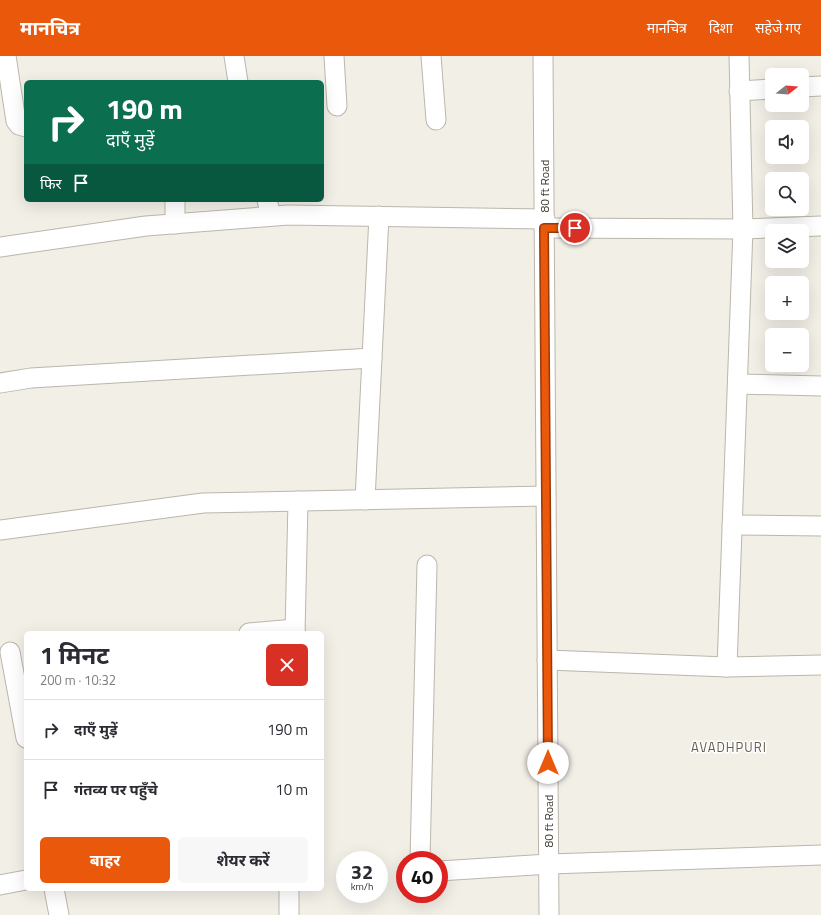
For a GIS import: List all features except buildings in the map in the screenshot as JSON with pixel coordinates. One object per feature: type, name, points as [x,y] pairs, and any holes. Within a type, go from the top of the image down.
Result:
[{"type":"street","points":[[6,56],[16,121],[18,125],[24,126]]},
{"type":"street","points":[[234,56],[238,80]]},
{"type":"street","points":[[334,56],[337,106]]},
{"type":"street","points":[[431,56],[436,120]]},
{"type":"street","name":"80 ft Road","points":[[543,56],[549,915]]},
{"type":"street","points":[[727,667],[743,229],[739,56]]},
{"type":"street","points":[[809,87],[821,86]]},
{"type":"street","points":[[739,91],[765,89]]},
{"type":"street","points":[[175,202],[175,224]]},
{"type":"street","points":[[0,247],[146,226],[175,224],[268,208],[288,215],[379,216],[743,229],[821,226]]},
{"type":"street","points":[[365,500],[379,216]]},
{"type":"street","points":[[0,383],[31,378],[372,358]]},
{"type":"street","points":[[738,384],[821,386]]},
{"type":"street","points":[[0,530],[203,503],[546,496]]},
{"type":"street","points":[[295,631],[298,501]]},
{"type":"street","points":[[732,525],[821,526]]},
{"type":"street","points":[[420,851],[427,565]]},
{"type":"street","points":[[12,652],[24,726]]},
{"type":"street","points":[[547,660],[727,667],[821,665]]},
{"type":"street","points":[[448,870],[548,864],[821,855]]},
{"type":"street","points":[[0,885],[24,880]]},
{"type":"street","points":[[54,891],[59,915]]},
{"type":"street","points":[[289,915],[290,891]]},
{"type":"district","name":"AVADHPURI","points":[[729,747]]},
{"type":"route","points":[[548,763],[544,228],[575,228]]}]
